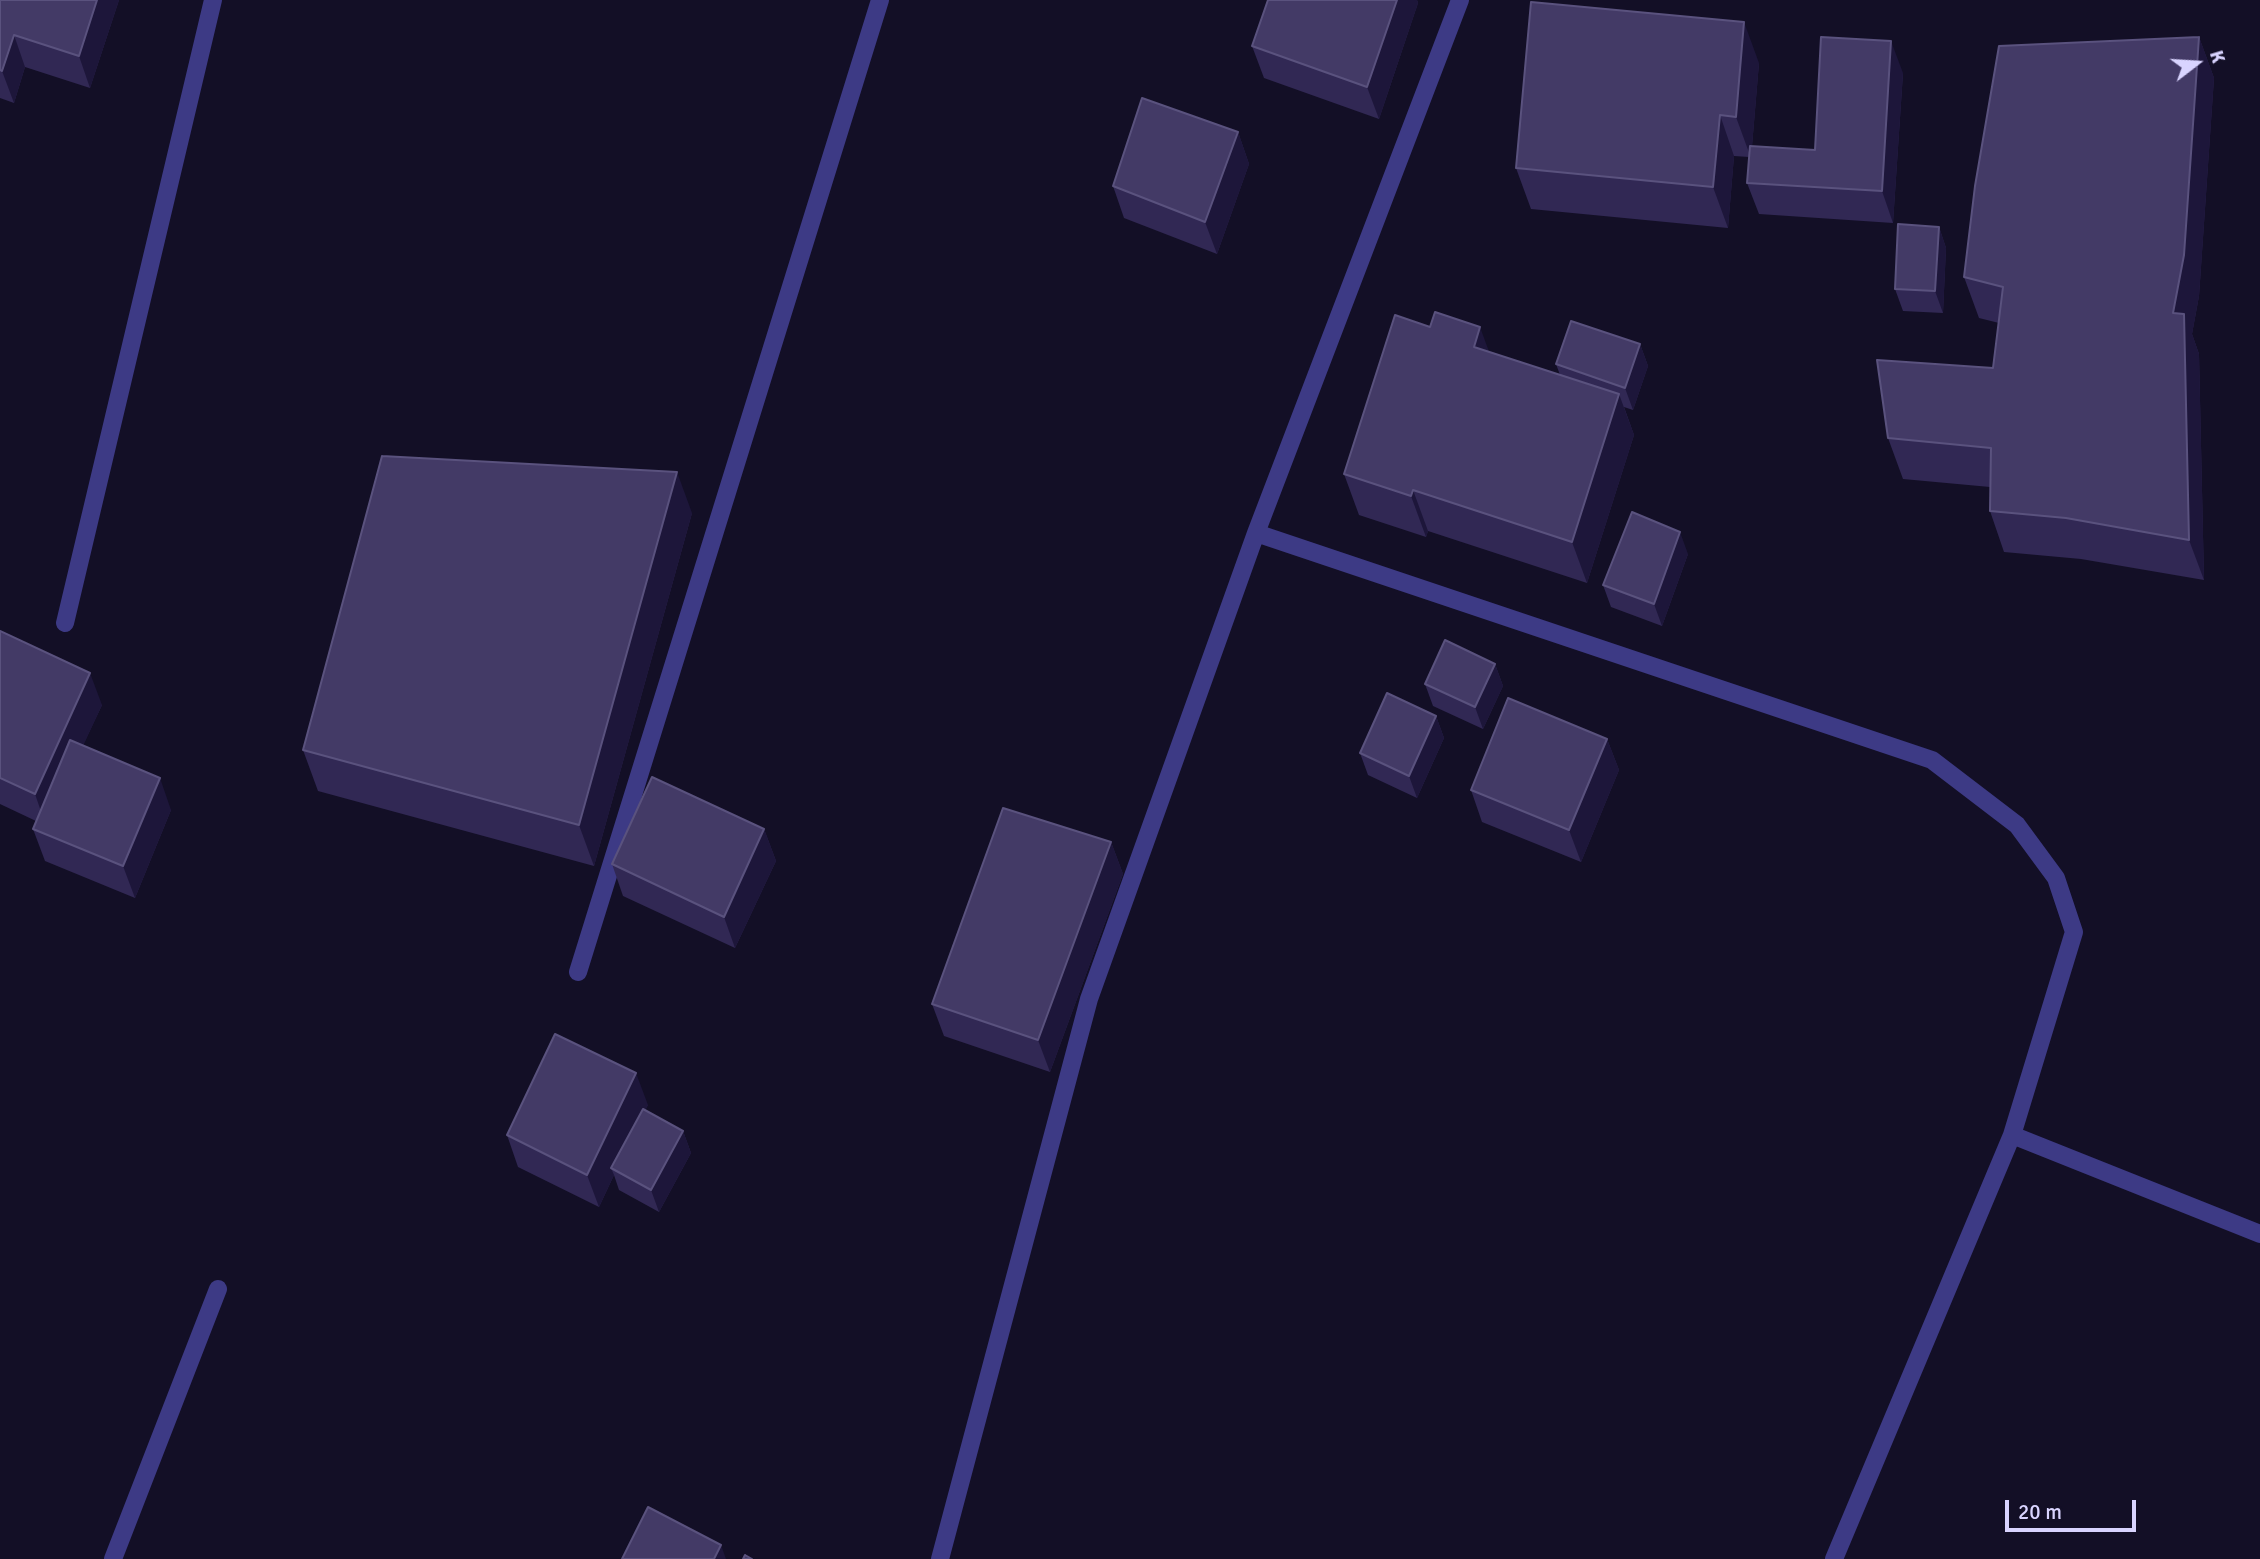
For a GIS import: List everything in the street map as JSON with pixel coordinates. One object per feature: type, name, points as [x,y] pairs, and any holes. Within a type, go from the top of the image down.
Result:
[{"type":"street","points":[[65,623],[213,0]]},
{"type":"street","points":[[578,972],[880,0]]},
{"type":"street","points":[[940,1559],[1089,999],[1256,533],[1460,0]]},
{"type":"street","points":[[1256,533],[1932,760],[2017,825],[2056,878],[2074,932],[2012,1135],[1834,1559]]},
{"type":"street","points":[[2012,1135],[2260,1234]]},
{"type":"street","points":[[113,1559],[218,1289]]},
{"type":"building","points":[[0,0],[97,0],[79,56],[14,35],[2,71]]},
{"type":"building","points":[[1268,0],[1397,0],[1367,87],[1252,46]]},
{"type":"building","points":[[1531,2],[1744,22],[1736,117],[1720,115],[1713,187],[1516,168]]},
{"type":"building","points":[[1821,37],[1891,41],[1882,191],[1747,183],[1750,146],[1815,150]]},
{"type":"building","points":[[2199,37],[2184,255],[2173,313],[2184,314],[2189,540],[2066,518],[1990,511],[1991,448],[1888,438],[1877,360],[1993,368],[2003,287],[1964,277],[1975,186],[1999,46]]},
{"type":"building","points":[[1142,98],[1238,132],[1205,222],[1113,186]]},
{"type":"building","points":[[1898,224],[1939,227],[1935,291],[1895,289]]},
{"type":"building","points":[[1435,312],[1480,327],[1474,347],[1619,394],[1572,542],[1413,490],[1411,496],[1344,474],[1395,315],[1430,327]]},
{"type":"building","points":[[1571,321],[1640,344],[1625,388],[1556,364]]},
{"type":"building","points":[[382,456],[677,472],[579,825],[303,750]]},
{"type":"building","points":[[1632,512],[1680,532],[1654,604],[1603,585]]},
{"type":"building","points":[[0,631],[90,673],[35,794],[0,778]]},
{"type":"building","points":[[1445,640],[1495,664],[1475,707],[1425,684]]},
{"type":"building","points":[[1387,693],[1436,716],[1409,776],[1360,753]]},
{"type":"building","points":[[1508,698],[1607,739],[1569,830],[1471,790]]},
{"type":"building","points":[[70,740],[160,778],[123,866],[33,829]]},
{"type":"building","points":[[652,777],[764,829],[724,917],[612,864]]},
{"type":"building","points":[[1003,808],[1111,842],[1038,1040],[932,1004]]},
{"type":"building","points":[[555,1034],[636,1073],[587,1175],[507,1135]]},
{"type":"building","points":[[643,1109],[683,1131],[651,1190],[611,1168]]},
{"type":"building","points":[[648,1507],[721,1545],[714,1559],[622,1559]]}]
